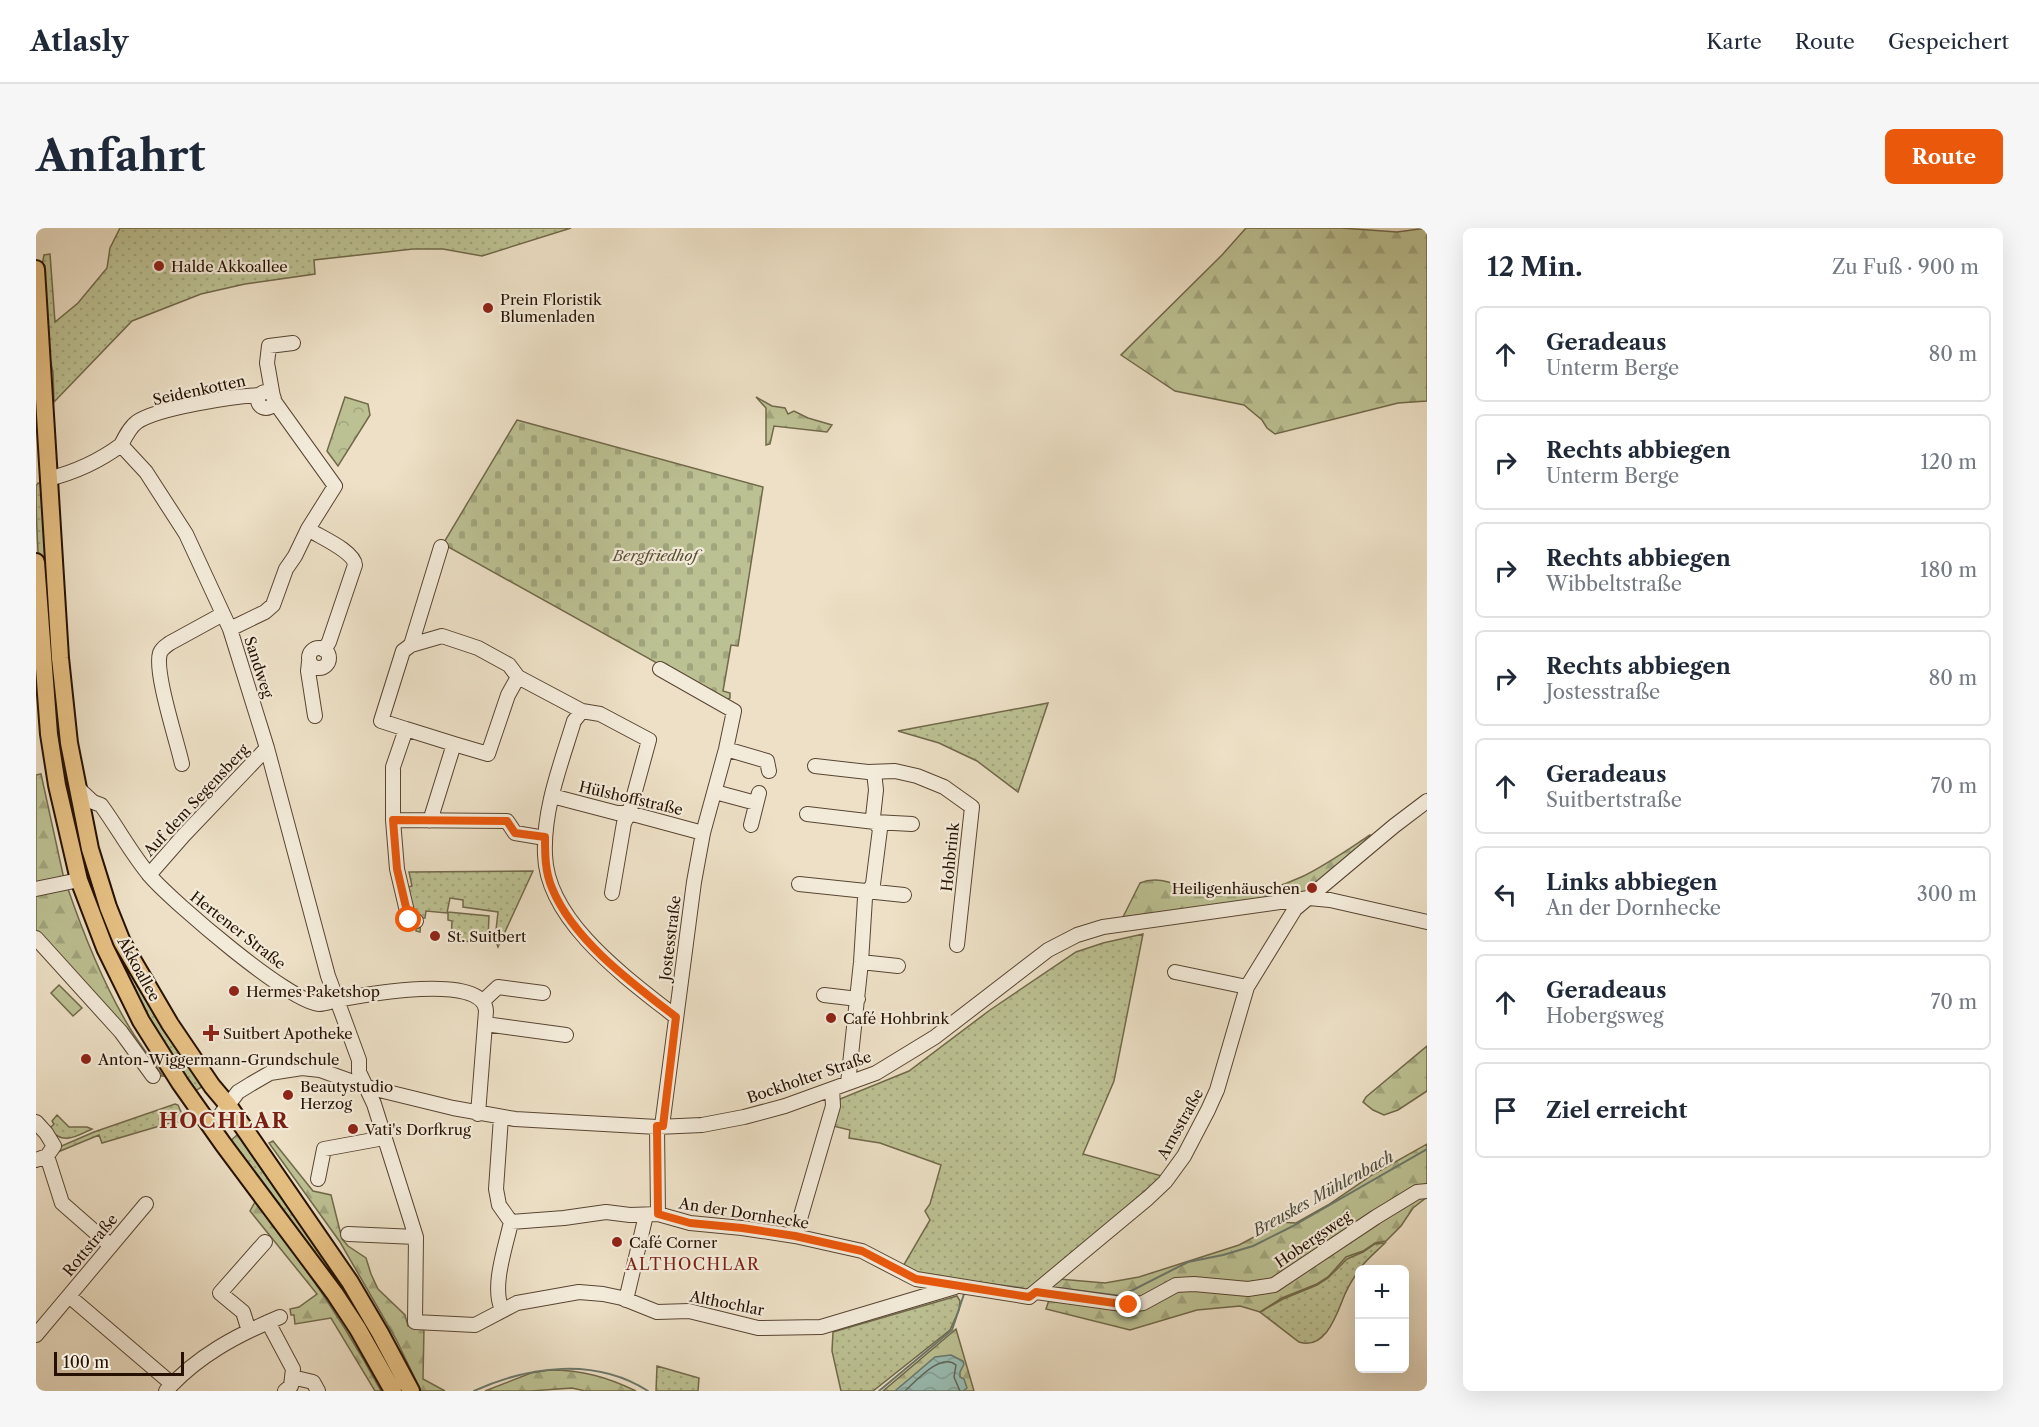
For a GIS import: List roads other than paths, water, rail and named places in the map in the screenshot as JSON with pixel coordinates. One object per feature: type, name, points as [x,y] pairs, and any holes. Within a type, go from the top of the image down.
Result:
[{"type":"main road","name":"Akkoallee","points":[[36,269],[47,459],[42,477],[60,658],[68,731],[78,789],[90,849],[100,884],[122,942],[170,1024],[323,1240],[380,1333],[411,1391]]},
{"type":"main road","name":"Akkoallee","points":[[36,431],[42,436],[47,459]]},
{"type":"main road","name":"Akkoallee","points":[[36,562],[42,734],[57,785],[79,879],[105,948],[141,1021],[211,1127],[335,1293],[393,1391]]},
{"type":"street","points":[[230,629],[265,612],[273,605],[286,569],[335,486],[269,397],[267,363],[269,346],[293,343]]},
{"type":"street","name":"Seidenkotten","points":[[121,445],[138,422],[166,411],[238,396],[269,397]]},
{"type":"street","points":[[42,477],[82,470],[121,445]]},
{"type":"street","name":"Sandweg","points":[[121,445],[146,472],[186,534],[230,629],[267,748],[328,976],[337,1000]]},
{"type":"street","points":[[308,529],[349,553],[355,560],[336,624],[324,650],[328,654],[327,664],[323,668],[312,666],[309,662],[308,672],[315,716]]},
{"type":"street","points":[[411,645],[441,547]]},
{"type":"street","points":[[182,764],[160,672],[160,655],[162,649],[170,642],[223,614]]},
{"type":"street","points":[[518,677],[508,695],[488,754],[381,721],[403,651],[411,645],[442,636],[478,648],[509,665],[518,677],[582,711],[600,714],[649,740],[629,813],[624,823],[612,893]]},
{"type":"street","name":"Jostesstraße","points":[[626,1300],[652,1214],[660,1126],[694,882],[703,833],[734,711],[660,669]]},
{"type":"street","points":[[582,711],[574,721],[552,796],[545,837],[545,856],[551,888],[562,909],[598,953],[676,1017]]},
{"type":"street","points":[[406,729],[393,767],[393,820],[397,869],[404,900],[409,920],[416,921]]},
{"type":"street","points":[[42,734],[68,731]]},
{"type":"street","points":[[430,821],[454,744]]},
{"type":"street","name":"Auf dem Segensberg","points":[[149,875],[267,748]]},
{"type":"street","points":[[726,749],[769,761]]},
{"type":"street","name":"Hohbrink","points":[[815,766],[874,772],[895,771],[917,776],[944,786],[972,807],[957,945]]},
{"type":"street","points":[[848,1083],[858,999],[865,898],[873,884],[879,829],[873,816],[876,790],[874,772]]},
{"type":"street","name":"Hertener Straße","points":[[78,789],[101,805],[149,875],[185,910],[276,981],[319,1004],[395,990],[427,989],[471,993],[483,1001]]},
{"type":"street","points":[[715,792],[758,798],[751,825]]},
{"type":"street","name":"Hülshoffstraße","points":[[552,796],[617,813],[629,813],[703,833]]},
{"type":"street","name":"Arnsstraße","points":[[1036,1292],[1148,1198],[1165,1182],[1184,1156],[1217,1090],[1247,987],[1295,909],[1394,825],[1427,801]]},
{"type":"street","points":[[807,814],[912,824]]},
{"type":"street","points":[[393,820],[507,821],[515,833],[545,837]]},
{"type":"street","points":[[36,889],[79,879]]},
{"type":"street","points":[[799,884],[904,895]]},
{"type":"street","name":"Bockholter Straße","points":[[228,1105],[238,1092],[270,1073],[302,1068],[312,1069],[367,1087],[478,1114],[571,1123],[702,1125],[785,1106],[876,1073],[936,1036],[1048,950],[1077,935],[1103,927],[1309,898],[1348,903],[1427,922]]},
{"type":"street","points":[[36,938],[121,1032],[153,1076]]},
{"type":"street","points":[[861,962],[898,966]]},
{"type":"street","points":[[1175,972],[1247,987]]},
{"type":"street","points":[[478,1114],[485,1024],[483,1001],[498,987],[543,993]]},
{"type":"street","points":[[824,995],[858,999]]},
{"type":"street","points":[[337,1000],[359,1060],[359,1072],[367,1087],[416,1238],[348,1234]]},
{"type":"street","points":[[485,1024],[566,1035]]},
{"type":"street","points":[[795,1236],[833,1106],[832,1089]]},
{"type":"street","points":[[211,1127],[228,1105]]},
{"type":"street","points":[[501,1117],[496,1189],[500,1205],[511,1222],[498,1285],[498,1299],[502,1310]]},
{"type":"street","points":[[36,1122],[54,1146],[42,1158],[62,1203],[111,1246]]},
{"type":"street","points":[[318,1179],[324,1149],[384,1138]]},
{"type":"street","name":"Hobergsweg","points":[[1036,1292],[1129,1305],[1143,1303],[1176,1285],[1194,1284],[1248,1289],[1274,1285],[1376,1217],[1417,1192],[1427,1191]]},
{"type":"street","name":"Rottstraße","points":[[36,1335],[146,1204]]},
{"type":"street","name":"An der Dornhecke","points":[[511,1222],[606,1212],[652,1214],[690,1223],[795,1236],[862,1251],[916,1279],[1029,1297],[1036,1292]]},
{"type":"street","name":"Althochlar","points":[[416,1238],[415,1322],[422,1323],[475,1325],[517,1303],[579,1292],[603,1294],[657,1312],[689,1311],[758,1328],[821,1327],[957,1286]]},
{"type":"street","points":[[249,1331],[243,1312],[220,1293],[265,1242]]},
{"type":"street","points":[[69,1296],[169,1388],[212,1351],[274,1320],[293,1369],[291,1386],[285,1391]]},
{"type":"street","points":[[292,1377],[313,1382],[318,1391]]},
{"type":"water","points":[[951,1355],[963,1361],[964,1364],[960,1377],[964,1379],[967,1388],[963,1391],[895,1391],[935,1357]]},
{"type":"waterway","name":"Breuskes Mühlenbach","points":[[1059,1288],[1121,1296],[1188,1262],[1253,1246],[1293,1226],[1427,1149]]},
{"type":"waterway","name":"Breuskes Mühlenbach","points":[[983,1283],[1022,1288]]},
{"type":"waterway","name":"Breuskes Mühlenbach","points":[[879,1391],[952,1330],[964,1294]]},
{"type":"waterway","name":"Breuskes Mühlenbach","points":[[474,1391],[517,1376],[562,1369],[584,1369],[606,1373],[628,1380],[648,1391]]},
{"type":"place","name":"Halde Akkoallee","points":[[159,266]]},
{"type":"place","name":"Prein Floristik Blumenladen","points":[[488,308]]},
{"type":"place","name":"Heiligenhäuschen","points":[[1312,888]]},
{"type":"place","name":"St. Suitbert","points":[[435,936]]},
{"type":"place","name":"Hermes Paketshop","points":[[234,991]]},
{"type":"place","name":"Café Hohbrink","points":[[831,1018]]},
{"type":"place","name":"Suitbert Apotheke","points":[[211,1033]]},
{"type":"place","name":"Anton-Wiggermann-Grundschule","points":[[86,1059]]},
{"type":"place","name":"Beautystudio Herzog","points":[[288,1095]]},
{"type":"place","name":"Vati's Dorfkrug","points":[[353,1129]]},
{"type":"place","name":"Café Corner","points":[[617,1242]]},
{"type":"district","name":"HOCHLAR","points":[[224,1120]]},
{"type":"district","name":"ALTHOCHLAR","points":[[693,1264]]},
{"type":"park label","name":"Bergfriedhof","points":[[655,555]]}]
